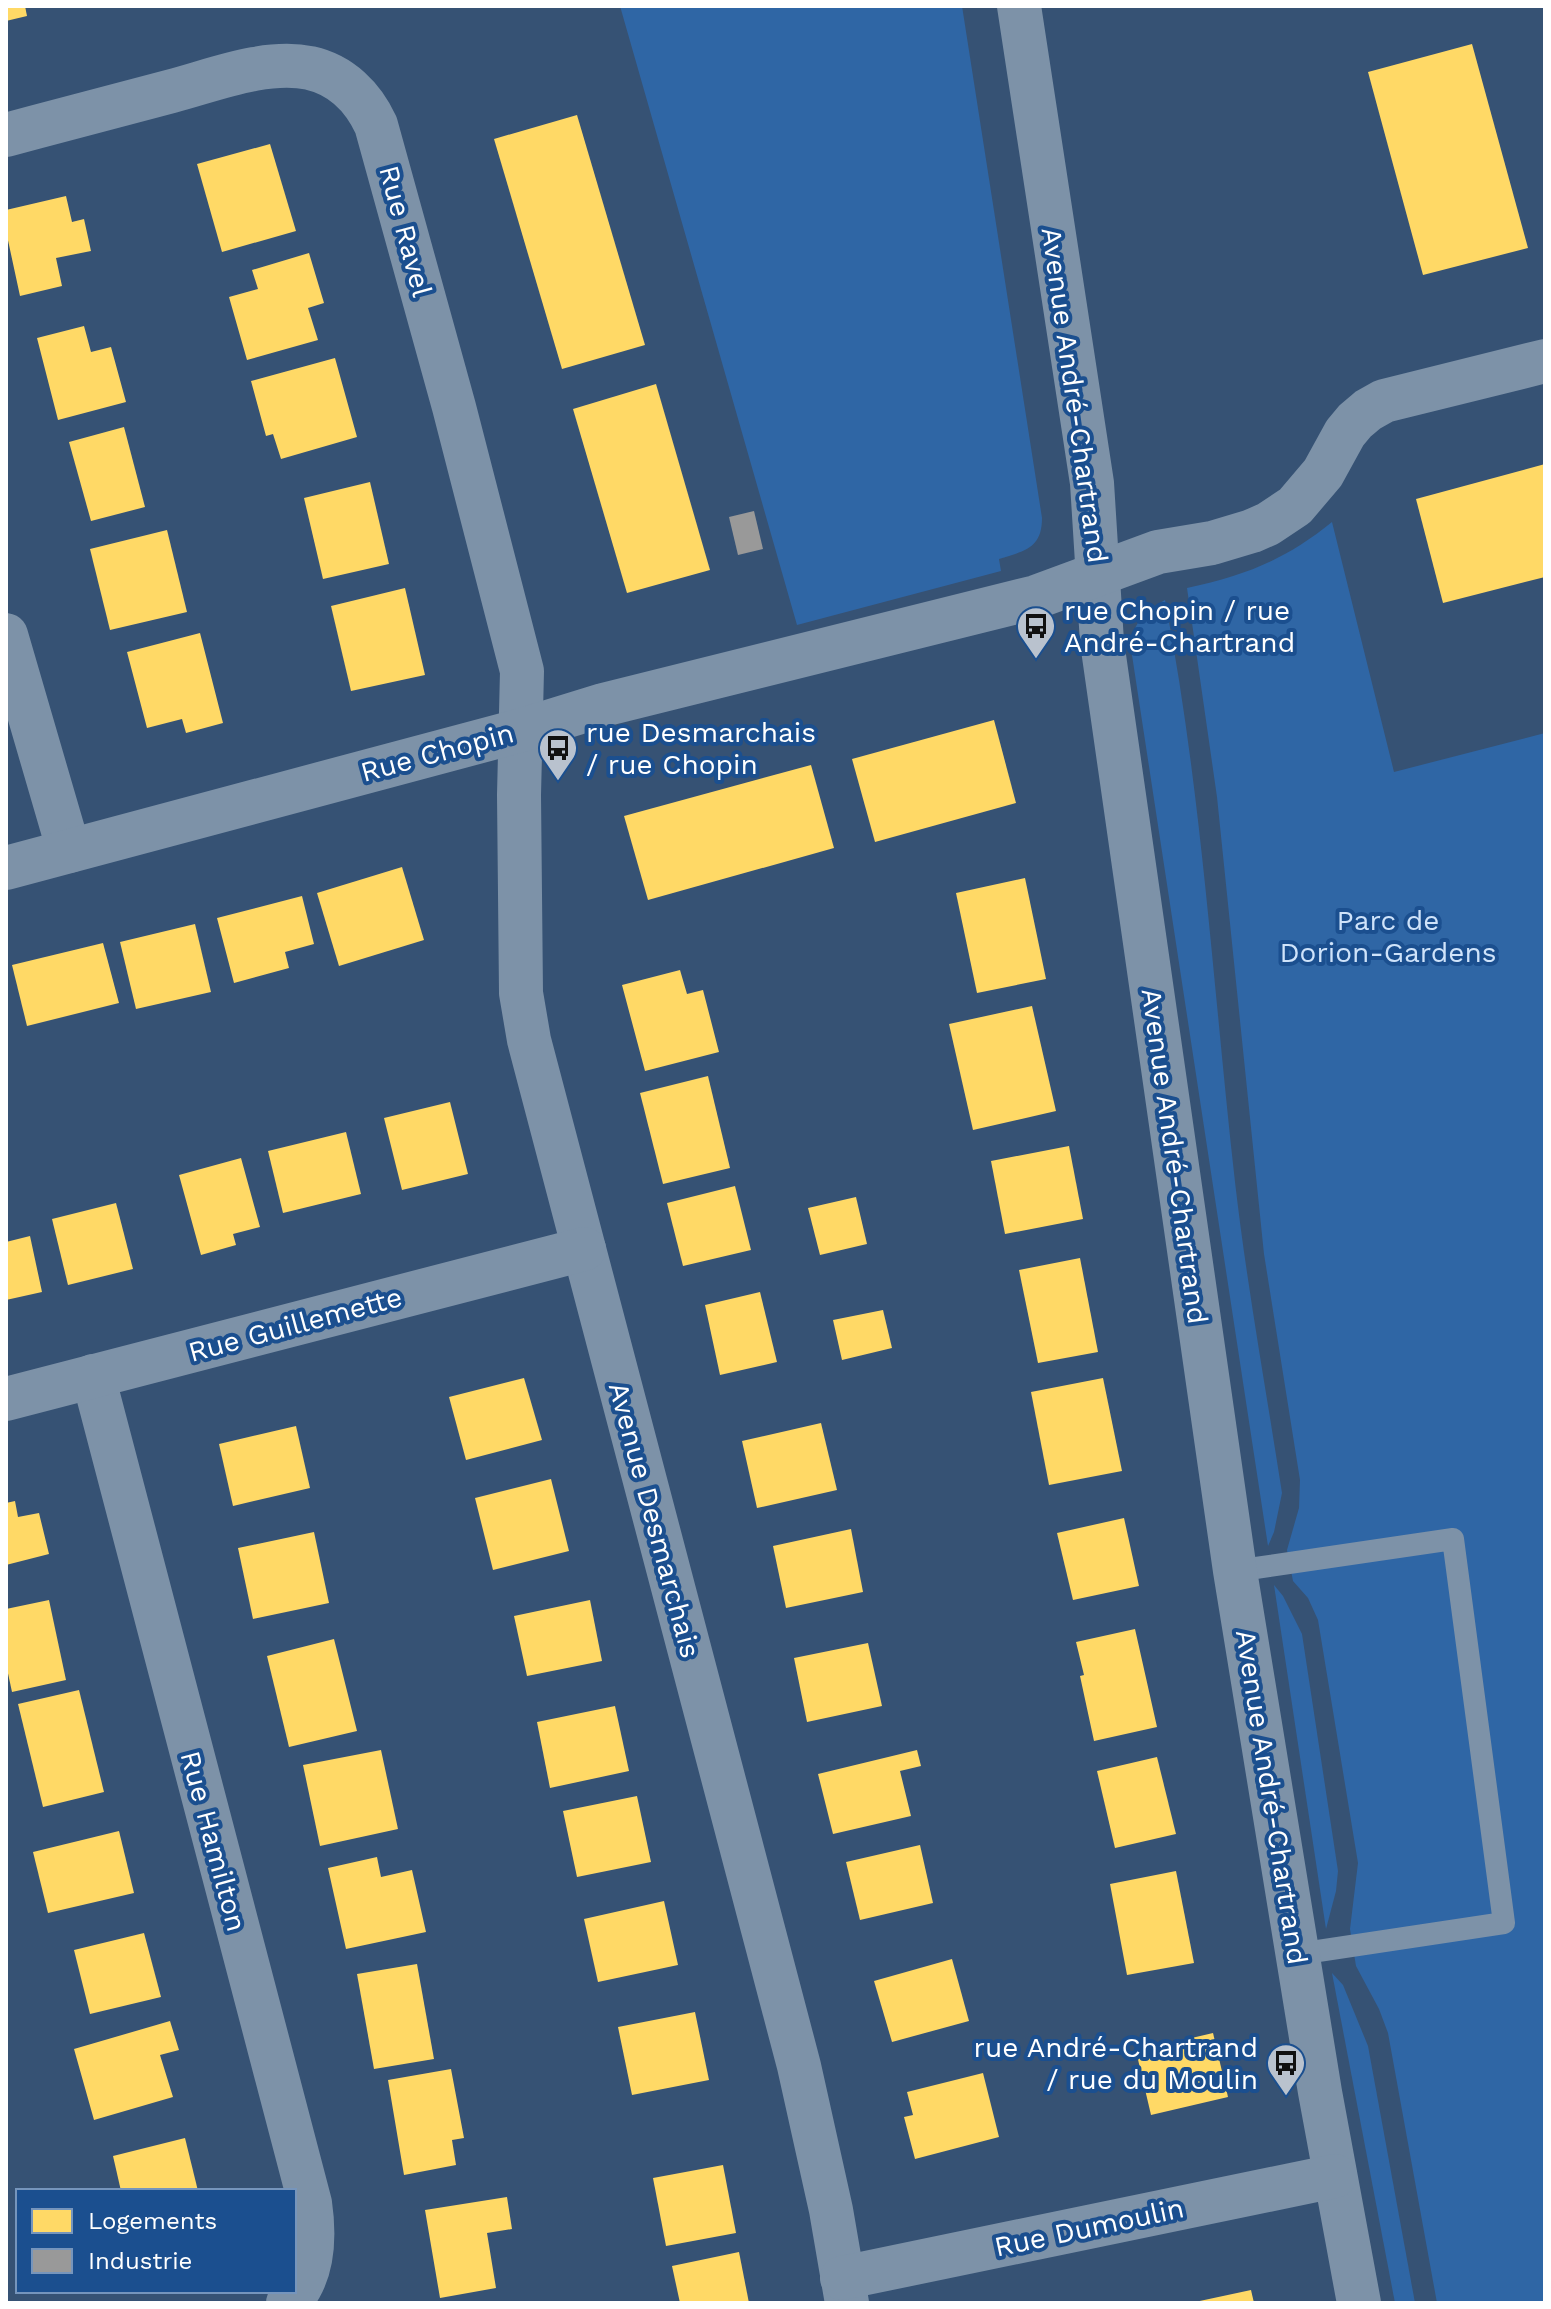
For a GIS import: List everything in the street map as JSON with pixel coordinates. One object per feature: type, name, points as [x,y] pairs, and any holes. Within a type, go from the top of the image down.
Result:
[{"type":"street","name":"Avenue André-Chartrand","points":[[1019,6],[1092,483],[1102,642],[1235,1571],[1335,2176],[1359,2303]]},
{"type":"street","name":"Rue Ravel","points":[[6,135],[273,67],[310,68],[344,83],[356,93],[369,108],[382,142],[454,407],[522,671],[522,730]]},
{"type":"street","name":"Rue Chopin","points":[[6,868],[522,730],[603,705],[1036,597],[1158,552],[1238,536],[1280,517],[1310,491],[1345,433],[1368,410],[1384,401],[1545,361]]},
{"type":"street","points":[[6,635],[69,851]]},
{"type":"street","name":"Avenue Desmarchais","points":[[522,730],[519,795],[524,1014],[799,2066],[831,2210],[845,2291]]},
{"type":"street","name":"Rue Guillemette","points":[[6,1399],[584,1249]]},
{"type":"street","name":"Rue Hamilton","points":[[93,1376],[310,2203],[313,2223],[309,2264],[296,2291]]},
{"type":"street","name":"Rue Dumoulin","points":[[845,2291],[1335,2176]]},
{"type":"lane","points":[[1235,1571],[1453,1539],[1504,1923],[1298,1954]]},
{"type":"green space","points":[[620,6],[962,6],[1042,518],[1035,542],[1024,550],[999,559],[1001,571],[797,625]]},
{"type":"green space","name":"Parc de Dorion-Gardens","points":[[1332,522],[1394,772],[1545,733],[1545,2303],[1437,2303],[1388,2033],[1356,1966],[1350,1929],[1358,1863],[1318,1620],[1308,1598],[1293,1581],[1287,1550],[1299,1508],[1300,1480],[1264,1254],[1217,797],[1187,588],[1228,578],[1264,564],[1298,547]]},
{"type":"green space","points":[[1165,600],[1198,817],[1240,1221],[1282,1493],[1268,1546],[1130,642],[1143,617]]},
{"type":"green space","points":[[1274,1585],[1302,1634],[1338,1871],[1326,1929]]},
{"type":"green space","points":[[1332,1973],[1343,1985],[1368,2046],[1415,2303],[1395,2303]]},
{"type":"building: Logements","points":[[6,6],[25,6],[27,16],[6,21]]},
{"type":"building: Logements","points":[[1472,44],[1528,248],[1423,275],[1368,72]]},
{"type":"building: Logements","points":[[577,115],[645,345],[562,369],[494,139]]},
{"type":"building: Logements","points":[[270,144],[296,231],[222,252],[197,164]]},
{"type":"building: Logements","points":[[66,196],[72,222],[84,219],[91,251],[56,258],[62,286],[20,296],[6,231],[6,210]]},
{"type":"building: Logements","points":[[309,253],[324,303],[308,308],[318,340],[247,360],[229,297],[258,289],[252,270]]},
{"type":"building: Logements","points":[[84,326],[91,352],[111,347],[126,402],[58,420],[37,338]]},
{"type":"building: Logements","points":[[335,358],[357,437],[281,459],[273,434],[266,436],[251,381]]},
{"type":"building: Logements","points":[[656,384],[710,570],[627,593],[573,409]]},
{"type":"building: Logements","points":[[124,427],[145,507],[91,521],[69,442]]},
{"type":"building: Logements","points":[[1545,464],[1545,577],[1443,603],[1416,499]]},
{"type":"building: Logements","points":[[370,482],[389,564],[323,579],[304,498]]},
{"type":"building: Logements","points":[[167,530],[187,612],[110,630],[90,549]]},
{"type":"building: Logements","points":[[405,588],[425,675],[351,691],[331,606]]},
{"type":"building: Logements","points":[[200,633],[223,723],[186,733],[182,719],[147,728],[127,652]]},
{"type":"building: Logements","points":[[994,720],[1016,803],[875,842],[852,759]]},
{"type":"building: Logements","points":[[811,765],[834,848],[648,900],[624,816]]},
{"type":"building: Logements","points":[[402,867],[424,940],[339,966],[317,893]]},
{"type":"building: Logements","points":[[1025,878],[1046,979],[977,993],[956,893]]},
{"type":"building: Logements","points":[[302,896],[314,944],[285,952],[289,968],[234,983],[217,918]]},
{"type":"building: Logements","points":[[195,924],[211,992],[136,1009],[120,942]]},
{"type":"building: Logements","points":[[103,943],[119,1003],[27,1026],[12,965]]},
{"type":"building: Logements","points":[[680,970],[687,994],[703,990],[719,1052],[645,1071],[622,985]]},
{"type":"building: Logements","points":[[1032,1006],[1056,1111],[973,1130],[949,1024]]},
{"type":"building: Logements","points":[[708,1076],[730,1168],[663,1184],[640,1093]]},
{"type":"building: Logements","points":[[450,1102],[468,1174],[402,1190],[384,1118]]},
{"type":"building: Logements","points":[[346,1132],[361,1194],[283,1213],[268,1151]]},
{"type":"building: Logements","points":[[1069,1146],[1083,1219],[1005,1234],[991,1161]]},
{"type":"building: Logements","points":[[241,1158],[260,1227],[233,1234],[236,1245],[201,1255],[179,1175]]},
{"type":"building: Logements","points":[[735,1186],[751,1250],[683,1266],[667,1203]]},
{"type":"building: Logements","points":[[856,1197],[867,1244],[820,1255],[808,1208]]},
{"type":"building: Logements","points":[[116,1203],[133,1269],[68,1285],[52,1219]]},
{"type":"building: Logements","points":[[30,1236],[42,1292],[6,1300],[6,1242]]},
{"type":"building: Logements","points":[[1080,1258],[1098,1352],[1038,1363],[1019,1270]]},
{"type":"building: Logements","points":[[760,1292],[777,1362],[720,1375],[705,1305]]},
{"type":"building: Logements","points":[[883,1310],[892,1348],[842,1360],[833,1320]]},
{"type":"building: Logements","points":[[524,1378],[542,1440],[466,1460],[449,1397]]},
{"type":"building: Logements","points":[[1103,1378],[1122,1471],[1049,1485],[1031,1392]]},
{"type":"building: Logements","points":[[821,1423],[837,1490],[757,1508],[742,1441]]},
{"type":"building: Logements","points":[[296,1426],[310,1488],[233,1506],[219,1444]]},
{"type":"building: Logements","points":[[551,1479],[569,1551],[493,1570],[475,1498]]},
{"type":"building: Logements","points":[[15,1501],[18,1517],[39,1513],[49,1554],[6,1565],[6,1503]]},
{"type":"building: Logements","points":[[1124,1518],[1139,1586],[1073,1600],[1057,1533]]},
{"type":"building: Logements","points":[[851,1529],[863,1592],[786,1608],[773,1546]]},
{"type":"building: Logements","points":[[314,1532],[329,1603],[253,1619],[238,1548]]},
{"type":"building: Logements","points":[[49,1600],[66,1680],[12,1692],[6,1664],[6,1609]]},
{"type":"building: Logements","points":[[590,1600],[602,1661],[527,1676],[514,1616]]},
{"type":"building: Logements","points":[[1135,1629],[1157,1727],[1094,1741],[1076,1642]]},
{"type":"building: Logements","points":[[334,1639],[357,1731],[289,1747],[267,1656]]},
{"type":"building: Logements","points":[[868,1643],[882,1706],[807,1722],[794,1658]]},
{"type":"building: Logements","points":[[79,1690],[104,1792],[43,1807],[18,1704]]},
{"type":"building: Logements","points":[[615,1706],[629,1771],[550,1788],[537,1722]]},
{"type":"building: Logements","points":[[381,1750],[398,1829],[320,1846],[303,1765]]},
{"type":"building: Logements","points":[[917,1750],[921,1766],[900,1771],[911,1816],[833,1834],[818,1774]]},
{"type":"building: Logements","points":[[1157,1757],[1176,1834],[1115,1848],[1097,1771]]},
{"type":"building: Logements","points":[[637,1796],[651,1862],[577,1877],[563,1811]]},
{"type":"building: Logements","points":[[119,1831],[134,1893],[48,1913],[33,1852]]},
{"type":"building: Logements","points":[[920,1845],[933,1903],[860,1920],[846,1862]]},
{"type":"building: Logements","points":[[377,1857],[381,1877],[412,1870],[426,1932],[346,1949],[328,1868]]},
{"type":"building: Logements","points":[[1176,1871],[1194,1963],[1127,1975],[1110,1884]]},
{"type":"building: Logements","points":[[664,1901],[678,1965],[598,1982],[584,1919]]},
{"type":"building: Logements","points":[[144,1933],[161,1997],[90,2014],[74,1950]]},
{"type":"building: Logements","points":[[952,1959],[969,2021],[892,2042],[874,1981]]},
{"type":"building: Logements","points":[[417,1964],[434,2059],[374,2069],[357,1974]]},
{"type":"building: Logements","points":[[695,2012],[709,2080],[632,2095],[618,2027]]},
{"type":"building: Logements","points":[[170,2021],[179,2050],[160,2055],[173,2097],[94,2120],[74,2049]]},
{"type":"building: Logements","points":[[1213,2033],[1228,2097],[1151,2115],[1136,2051]]},
{"type":"building: Logements","points":[[451,2069],[464,2138],[452,2140],[456,2165],[404,2175],[388,2080]]},
{"type":"building: Logements","points":[[983,2073],[999,2137],[915,2159],[904,2117],[913,2115],[907,2092]]},
{"type":"building: Logements","points":[[185,2138],[198,2189],[121,2189],[113,2156]]},
{"type":"building: Logements","points":[[723,2165],[736,2233],[666,2246],[653,2178]]},
{"type":"building: Logements","points":[[507,2197],[512,2229],[487,2233],[496,2288],[440,2298],[425,2210]]},
{"type":"building: Logements","points":[[739,2252],[749,2303],[680,2303],[672,2266]]},
{"type":"building: Logements","points":[[1251,2290],[1254,2303],[1195,2303],[1195,2302]]},
{"type":"building: Industrie","points":[[754,511],[763,549],[738,555],[729,517]]},
{"type":"place","name":"rue Chopin / rue André-Chartrand","points":[[1036,660]]},
{"type":"place","name":"rue Desmarchais / rue Chopin","points":[[558,782]]},
{"type":"place","name":"rue André-Chartrand / rue du Moulin","points":[[1286,2097]]}]
